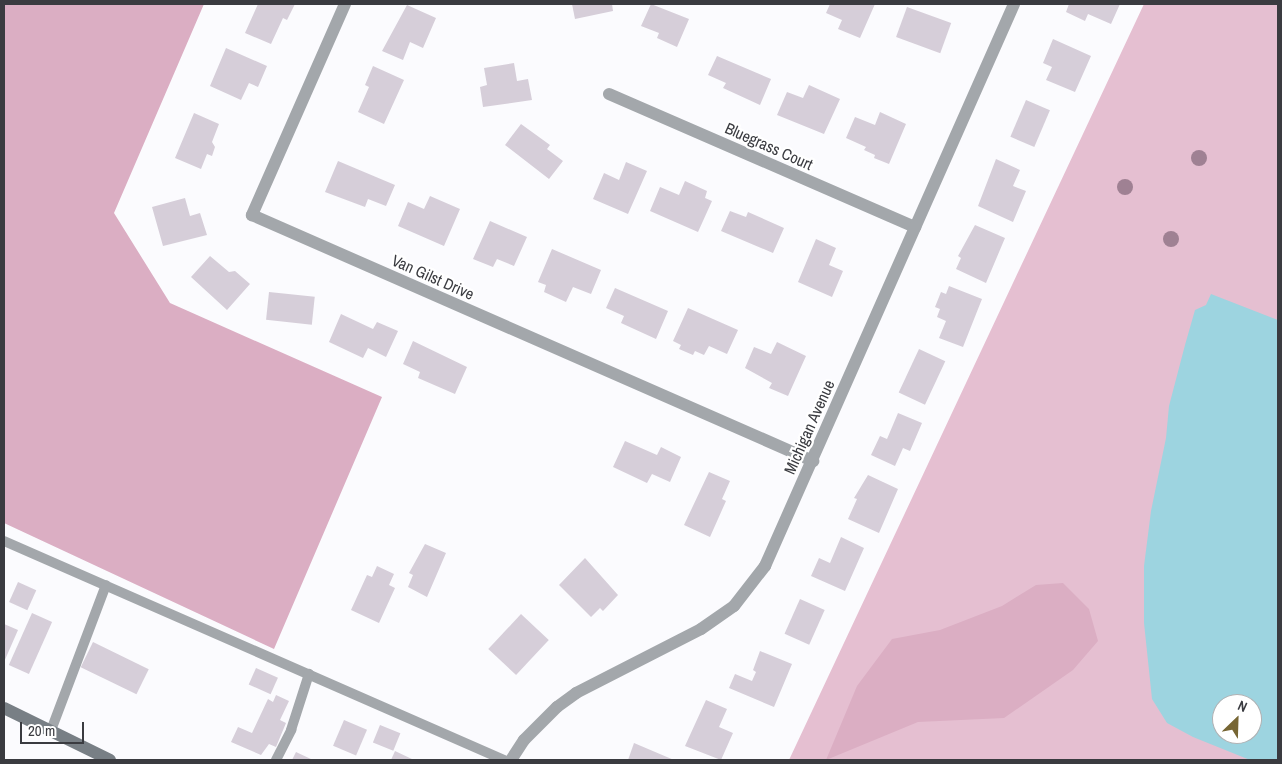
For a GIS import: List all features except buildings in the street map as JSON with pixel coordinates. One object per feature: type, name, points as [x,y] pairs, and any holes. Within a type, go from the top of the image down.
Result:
[{"type":"street","name":"Van Gilst Drive","points":[[345,4],[252,215],[812,461]]},
{"type":"street","name":"Michigan Avenue","points":[[511,760],[542,721],[576,693],[702,629],[734,606],[765,566],[1014,4]]},
{"type":"street","name":"Bluegrass Court","points":[[609,94],[915,227]]},
{"type":"street","points":[[4,708],[50,734],[110,760]]},
{"type":"lane","points":[[4,541],[504,760]]},
{"type":"lane","points":[[50,734],[106,585]]},
{"type":"lane","points":[[276,760],[291,730],[309,674]]},
{"type":"shaded area","points":[[4,4],[204,4],[114,213],[170,303],[382,397],[274,649],[4,523]]},
{"type":"shaded area","points":[[1144,4],[1278,4],[1278,760],[789,760]]},
{"type":"shaded area","points":[[1063,583],[1089,609],[1098,641],[1073,670],[1004,718],[918,722],[826,760],[857,686],[892,639],[940,630],[1002,606],[1036,585]]},
{"type":"water","points":[[1211,294],[1278,320],[1278,760],[1250,760],[1193,737],[1167,723],[1152,699],[1144,623],[1144,566],[1151,511],[1166,438],[1169,406],[1195,310],[1206,305]]}]
